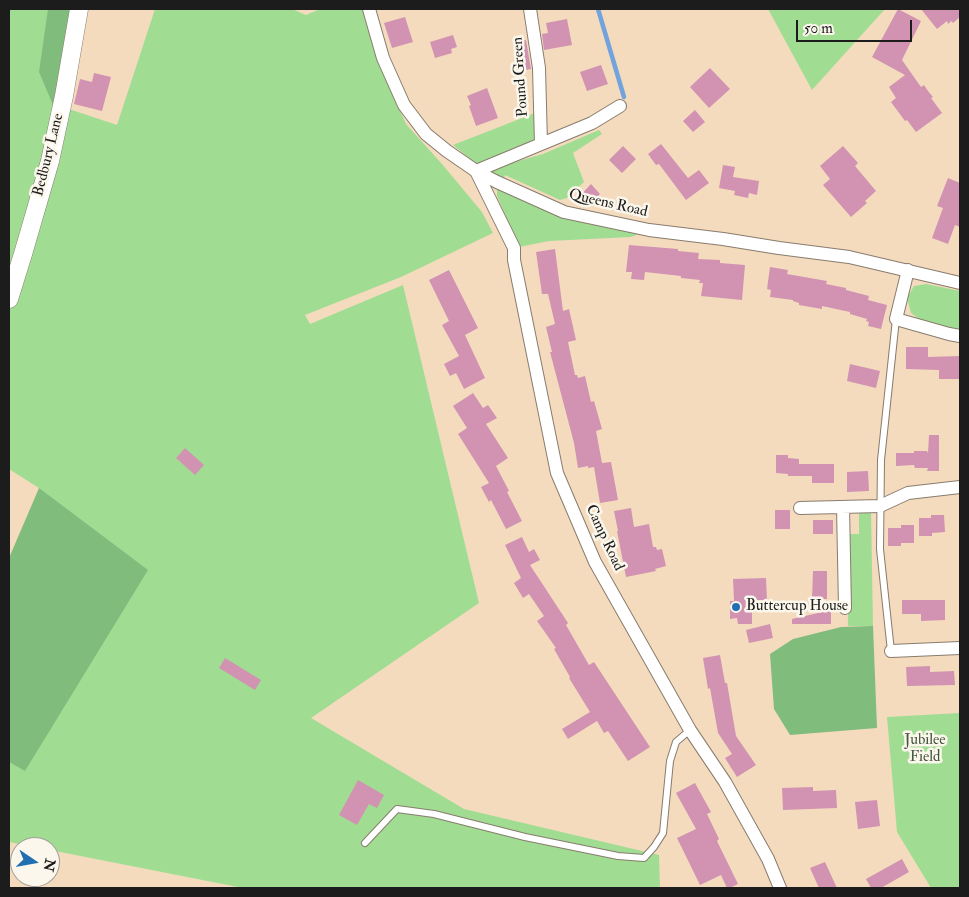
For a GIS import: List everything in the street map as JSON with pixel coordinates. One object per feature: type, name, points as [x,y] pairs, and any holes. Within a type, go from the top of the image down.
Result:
[{"type":"street","name":"Bedbury Lane","points":[[9,299],[50,161],[64,96],[79,9]]},
{"type":"street","name":"Queens Road","points":[[370,9],[382,58],[404,105],[426,134],[476,171],[564,212],[650,230],[849,256],[960,283]]},
{"type":"street","name":"Pound Green","points":[[530,9],[539,68],[541,144]]},
{"type":"street","points":[[476,171],[592,123],[620,106]]},
{"type":"street","name":"Camp Road","points":[[476,171],[514,248],[514,260],[558,473],[595,562],[690,730],[725,782],[768,859],[780,888]]},
{"type":"street","points":[[908,270],[896,320],[960,336]]},
{"type":"street","points":[[800,508],[880,506],[908,493],[960,488]]},
{"type":"street","points":[[843,507],[844,608]]},
{"type":"street","points":[[891,651],[960,648]]},
{"type":"lane","points":[[891,651],[880,549],[880,460],[896,320]]},
{"type":"lane","points":[[366,843],[397,809],[434,814],[525,837],[618,856],[644,858],[663,833],[670,760],[676,742],[690,730]]},
{"type":"green space","points":[[9,9],[71,9],[44,159],[9,276]]},
{"type":"green space","points":[[48,9],[71,9],[53,105],[39,72]]},
{"type":"green space","points":[[155,9],[292,9],[306,15],[320,9],[362,9],[377,60],[406,124],[482,212],[493,233],[401,277],[305,315],[310,324],[403,285],[479,603],[311,718],[464,809],[659,855],[660,888],[243,888],[60,852],[60,837],[10,837],[9,842],[9,762],[25,770],[39,488],[9,469],[9,310],[55,163],[66,108],[117,125]]},
{"type":"green space","points":[[768,9],[885,9],[812,90]]},
{"type":"green space","points":[[535,113],[538,138],[532,144],[505,155],[508,164],[543,154],[599,130],[602,134],[573,153],[584,182],[567,198],[560,200],[505,175],[501,190],[649,230],[631,237],[549,241],[514,248],[515,238],[497,196],[497,182],[476,171],[469,158],[453,145]]},
{"type":"green space","points":[[926,284],[960,291],[960,331],[926,324],[911,313],[907,298],[914,286]]},
{"type":"green space","points":[[39,488],[148,570],[25,771],[9,762],[9,558]]},
{"type":"green space","points":[[859,511],[871,511],[873,626],[848,626],[847,534],[859,534]]},
{"type":"green space","points":[[873,626],[877,728],[790,735],[774,709],[770,654],[793,639],[841,627]]},
{"type":"green space","name":"Jubilee Field","points":[[960,713],[960,888],[931,888],[897,832],[887,717]]},
{"type":"building","points":[[898,9],[921,21],[902,60],[921,87],[924,85],[942,113],[916,132],[891,102],[896,98],[889,87],[905,75],[872,57]]},
{"type":"building","points":[[921,9],[960,9],[960,17],[953,23],[951,21],[948,24],[947,21],[937,29]]},
{"type":"building","points":[[405,17],[413,42],[392,48],[384,23]]},
{"type":"building","points":[[567,19],[572,45],[544,50],[542,34],[548,33],[546,23]]},
{"type":"building","points":[[453,35],[457,47],[451,49],[452,53],[435,58],[430,42]]},
{"type":"building","points":[[526,40],[531,69],[521,71],[515,42]]},
{"type":"building","points":[[601,65],[608,84],[587,91],[580,72]]},
{"type":"building","points":[[710,68],[730,89],[709,108],[690,87]]},
{"type":"building","points":[[94,73],[111,77],[102,111],[74,104],[80,79],[92,82]]},
{"type":"building","points":[[487,88],[498,118],[476,126],[467,96]]},
{"type":"building","points":[[695,110],[705,122],[693,132],[683,121]]},
{"type":"building","points":[[661,144],[688,178],[699,170],[709,183],[686,200],[659,164],[656,165],[648,154]]},
{"type":"building","points":[[623,146],[636,159],[622,173],[609,160]]},
{"type":"building","points":[[843,146],[858,163],[855,166],[876,191],[865,201],[867,203],[851,217],[823,185],[830,179],[820,166]]},
{"type":"building","points":[[723,165],[735,167],[733,177],[759,181],[757,195],[749,193],[748,198],[734,195],[735,191],[719,188]]},
{"type":"building","points":[[948,178],[960,183],[960,227],[955,225],[948,244],[932,238],[943,208],[937,206]]},
{"type":"building","points":[[591,184],[600,194],[587,207],[578,198]]},
{"type":"building","points":[[629,245],[678,249],[678,251],[699,253],[698,259],[720,260],[720,263],[745,265],[742,300],[701,296],[703,283],[699,283],[700,280],[681,278],[681,276],[645,272],[644,280],[631,279],[632,272],[626,272]]},
{"type":"building","points":[[555,249],[563,311],[569,309],[576,340],[568,342],[575,375],[578,378],[585,376],[591,402],[594,401],[602,429],[596,431],[602,463],[611,462],[618,500],[600,503],[594,467],[578,468],[574,443],[550,352],[552,352],[546,327],[555,324],[548,294],[542,294],[536,252]]},
{"type":"building","points":[[770,267],[788,270],[787,274],[827,281],[826,284],[846,288],[846,290],[869,296],[868,300],[887,305],[881,329],[868,326],[869,322],[866,321],[867,319],[850,314],[850,312],[822,306],[822,309],[799,305],[799,303],[793,300],[770,297],[771,290],[767,289]]},
{"type":"building","points":[[449,270],[478,328],[465,335],[485,378],[464,389],[456,373],[450,376],[444,364],[459,356],[442,325],[449,321],[429,280]]},
{"type":"building","points":[[906,347],[928,347],[928,357],[960,356],[960,379],[939,379],[939,370],[906,369]]},
{"type":"building","points":[[850,364],[880,371],[876,388],[847,381]]},
{"type":"building","points":[[473,393],[483,408],[488,405],[497,418],[486,424],[508,458],[496,466],[522,521],[506,529],[491,500],[489,502],[481,487],[489,483],[458,434],[467,428],[453,406]]},
{"type":"building","points":[[929,435],[939,435],[939,471],[927,471],[928,468],[915,468],[914,465],[896,466],[896,453],[927,451],[928,453]]},
{"type":"building","points":[[185,448],[204,465],[195,475],[176,458]]},
{"type":"building","points":[[776,455],[788,455],[788,458],[799,459],[799,464],[834,464],[834,483],[812,483],[812,476],[788,476],[788,474],[776,473]]},
{"type":"building","points":[[868,471],[869,491],[847,492],[847,472]]},
{"type":"building","points":[[631,508],[634,527],[649,524],[653,547],[656,547],[657,550],[662,549],[666,566],[655,569],[656,571],[626,577],[614,511]]},
{"type":"building","points":[[775,510],[790,510],[790,529],[775,529]]},
{"type":"building","points":[[931,515],[944,515],[945,532],[932,533],[932,536],[919,536],[919,518],[931,518]]},
{"type":"building","points":[[813,520],[833,520],[833,534],[813,534]]},
{"type":"building","points":[[901,525],[914,525],[914,543],[888,546],[888,528],[901,528]]},
{"type":"building","points":[[522,537],[529,552],[534,549],[540,560],[530,565],[568,623],[566,625],[589,665],[594,662],[650,747],[628,761],[608,731],[604,733],[597,721],[568,739],[562,729],[590,712],[569,678],[554,649],[556,648],[537,621],[544,616],[529,594],[523,598],[514,583],[521,578],[505,545]]},
{"type":"building","points":[[813,571],[827,571],[827,599],[812,599]]},
{"type":"building","points":[[766,578],[767,600],[752,600],[752,624],[738,624],[737,618],[730,619],[730,601],[734,601],[733,579]]},
{"type":"building","points":[[902,600],[945,600],[945,620],[921,621],[921,614],[902,614]]},
{"type":"building","points":[[831,610],[831,624],[792,624],[792,619]]},
{"type":"building","points":[[770,624],[773,638],[749,643],[746,630]]},
{"type":"building","points":[[720,655],[736,736],[756,765],[737,777],[725,758],[732,754],[718,733],[703,658]]},
{"type":"building","points":[[225,658],[261,680],[255,690],[219,668]]},
{"type":"building","points":[[930,666],[930,672],[954,671],[955,685],[907,686],[906,667]]},
{"type":"building","points":[[358,780],[384,795],[377,808],[369,804],[357,825],[339,815]]},
{"type":"building","points":[[695,783],[711,812],[707,814],[719,839],[717,841],[738,884],[730,888],[727,888],[721,875],[700,885],[677,838],[696,829],[676,793]]},
{"type":"building","points":[[813,787],[813,791],[836,790],[837,808],[783,810],[782,788]]},
{"type":"building","points":[[877,800],[880,826],[858,829],[855,802]]},
{"type":"building","points":[[902,859],[909,872],[881,888],[871,888],[866,879]]},
{"type":"building","points":[[825,862],[837,888],[819,888],[810,868]]},
{"type":"waterway","points":[[598,9],[624,97]]},
{"type":"place","name":"Buttercup House","points":[[736,607]]}]
